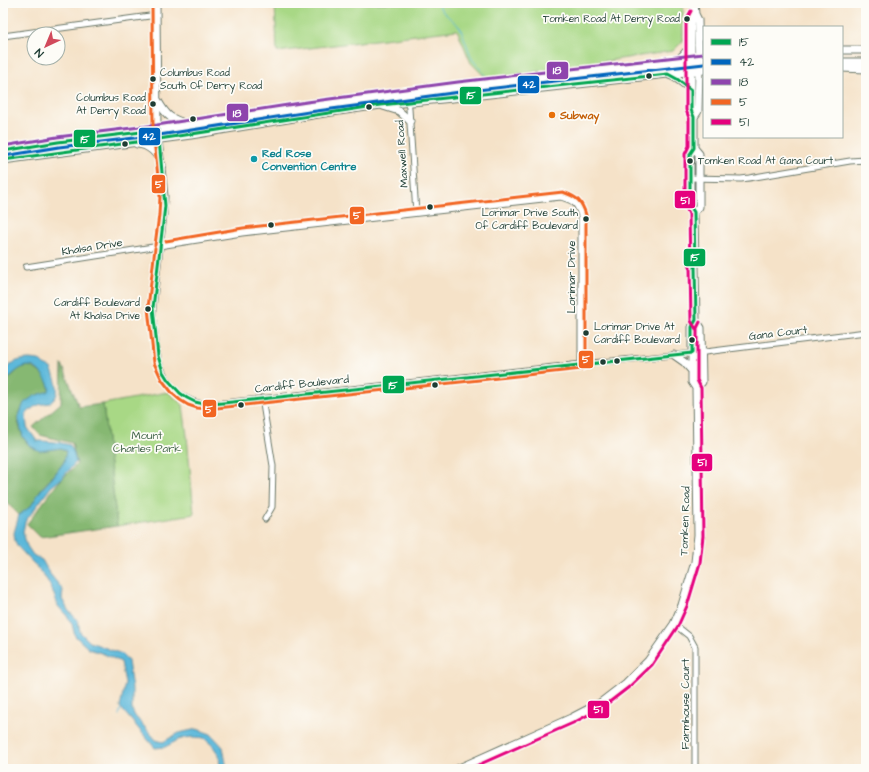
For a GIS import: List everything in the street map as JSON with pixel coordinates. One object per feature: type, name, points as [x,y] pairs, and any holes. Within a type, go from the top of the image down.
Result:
[{"type":"highway","points":[[843,67],[866,68]]},
{"type":"main road","name":"Tomken Road","points":[[694,3],[695,14],[698,20],[699,36],[699,95],[698,111],[694,117]]},
{"type":"main road","name":"Tomken Road","points":[[695,14],[691,20],[691,45],[698,60]]},
{"type":"main road","points":[[699,36],[703,44]]},
{"type":"main road","points":[[675,62],[691,45]]},
{"type":"main road","points":[[843,50],[866,50]]},
{"type":"main road","points":[[3,151],[58,142],[158,130],[308,107],[698,60]]},
{"type":"main road","points":[[843,62],[866,62]]},
{"type":"main road","name":"Tomken Road","points":[[457,769],[571,718],[600,703],[626,683],[648,661],[674,624],[682,605],[695,562],[698,535],[696,388],[692,382],[692,327],[696,320],[694,212],[690,206],[690,154],[694,148],[694,117],[691,110],[691,90],[698,70]]},
{"type":"main road","points":[[3,160],[191,135],[325,112],[698,70]]},
{"type":"main road","points":[[668,74],[683,82],[691,90]]},
{"type":"main road","points":[[699,95],[703,86]]},
{"type":"main road","points":[[158,101],[163,111],[170,118],[192,125]]},
{"type":"main road","points":[[381,105],[399,111],[410,121]]},
{"type":"main road","points":[[131,143],[143,144],[152,149],[159,157],[162,165]]},
{"type":"main road","name":"Tomken Road","points":[[694,148],[699,154],[699,207],[694,212]]},
{"type":"main road","name":"Tomken Road","points":[[696,320],[701,328],[702,382],[696,388]]},
{"type":"main road","points":[[674,354],[692,371]]},
{"type":"street","name":"Cardiff Boulevard","points":[[157,3],[158,139],[162,165],[164,206],[153,316],[158,358],[162,371],[176,391],[185,398],[195,403],[207,404],[692,353]]},
{"type":"street","points":[[3,36],[157,15]]},
{"type":"street","name":"Maxwell Road","points":[[408,94],[416,213]]},
{"type":"street","points":[[690,178],[741,179],[850,161],[866,160]]},
{"type":"street","name":"Lorimar Drive","points":[[160,247],[242,233],[416,213],[561,197],[572,200],[576,204],[581,216],[581,364]]},
{"type":"street","name":"Khalsa Drive","points":[[26,267],[160,247]]},
{"type":"street","name":"Gana Court","points":[[692,353],[866,332]]},
{"type":"street","points":[[262,398],[273,466],[272,507],[265,519]]},
{"type":"street","name":"Farmhouse Court","points":[[674,624],[689,636],[695,648],[695,769]]},
{"type":"green space","points":[[275,3],[683,3],[683,34],[682,42],[673,51],[487,79],[471,63],[457,30],[277,52]]},
{"type":"green space","points":[[62,364],[79,407],[103,404],[117,526],[40,537],[27,524],[58,483],[77,464],[72,443],[40,435],[33,427],[61,403]]},
{"type":"green space","points":[[28,366],[40,372],[46,379],[49,391],[27,401],[24,404],[17,418],[22,434],[31,447],[42,450],[61,448],[65,451],[66,456],[59,468],[40,491],[32,506],[19,515],[3,499],[3,384],[20,368]]},
{"type":"green space","name":"Mount Charles Park","points":[[168,392],[183,405],[194,514],[117,526],[103,404]]},
{"type":"water","points":[[29,359],[39,360],[44,365],[51,368],[57,387],[57,392],[56,396],[49,403],[36,406],[26,414],[27,427],[37,441],[70,445],[76,462],[61,479],[51,487],[25,522],[23,532],[27,546],[33,555],[42,560],[50,574],[63,590],[62,599],[68,610],[78,621],[80,632],[90,642],[122,654],[128,661],[132,689],[132,710],[135,716],[156,740],[163,742],[179,733],[197,729],[211,734],[223,747],[227,769],[220,769],[219,755],[212,745],[204,738],[185,738],[165,747],[155,748],[120,707],[125,683],[121,662],[89,649],[75,636],[72,624],[58,606],[47,580],[18,547],[15,541],[14,533],[19,515],[31,506],[40,491],[53,477],[64,462],[66,451],[61,448],[40,451],[30,446],[23,437],[18,418],[24,403],[34,396],[49,391],[49,385],[38,370],[33,367],[23,367],[3,384],[3,372],[14,362]]},
{"type":"waterway","points":[[438,4],[442,11],[460,27],[472,59],[485,75]]},
{"type":"waterway","points":[[119,715],[121,708]]},
{"type":"transit line","name":"5","points":[[152,3],[153,130],[160,196],[155,245]]},
{"type":"transit line","name":"51","points":[[691,11],[686,20],[686,110],[689,118],[689,146],[685,154],[685,206],[689,214],[691,321],[696,329]]},
{"type":"transit line","name":"18","points":[[3,146],[57,137],[157,125],[307,102],[458,82],[703,54]]},
{"type":"transit line","name":"42","points":[[4,156],[59,147],[159,135],[309,112],[460,92],[703,64]]},
{"type":"transit line","name":"15","points":[[668,74],[691,90],[691,110],[694,117],[694,148],[690,154],[690,206],[694,212],[696,320],[692,327],[692,353],[213,404],[195,402],[187,398],[180,393],[163,372],[158,356],[153,308],[165,206],[159,139],[381,105],[668,74]]},
{"type":"transit line","name":"15","points":[[3,151],[58,142],[158,130],[159,139]]},
{"type":"transit line","name":"15","points":[[3,160],[159,139]]},
{"type":"transit line","name":"5","points":[[155,248],[148,308],[154,363],[162,380],[173,394],[188,405],[197,408],[208,409],[582,369],[586,365],[586,215],[581,203],[572,196],[563,192],[243,228],[166,241]]},
{"type":"transit line","name":"51","points":[[469,769],[573,723],[603,707],[629,687],[652,665],[678,626],[687,606],[700,563],[703,536],[701,388],[697,380],[697,328],[700,322]]},
{"type":"place","name":"Tomken Road At Derry Road","points":[[687,19]]},
{"type":"place","name":"Columbus Road South Of Derry Road","points":[[153,79]]},
{"type":"place","name":"Columbus Road At Derry Road","points":[[153,104]]},
{"type":"place","name":"Subway","points":[[552,115]]},
{"type":"place","name":"Red Rose Convention Centre","points":[[254,159]]},
{"type":"place","name":"Tomken Road At Gana Court","points":[[690,161]]},
{"type":"place","name":"Lorimar Drive South Of Cardiff Boulevard","points":[[586,219]]},
{"type":"place","name":"Cardiff Boulevard At Khalsa Drive","points":[[148,309]]},
{"type":"place","name":"Lorimar Drive At Cardiff Boulevard","points":[[586,333]]}]
